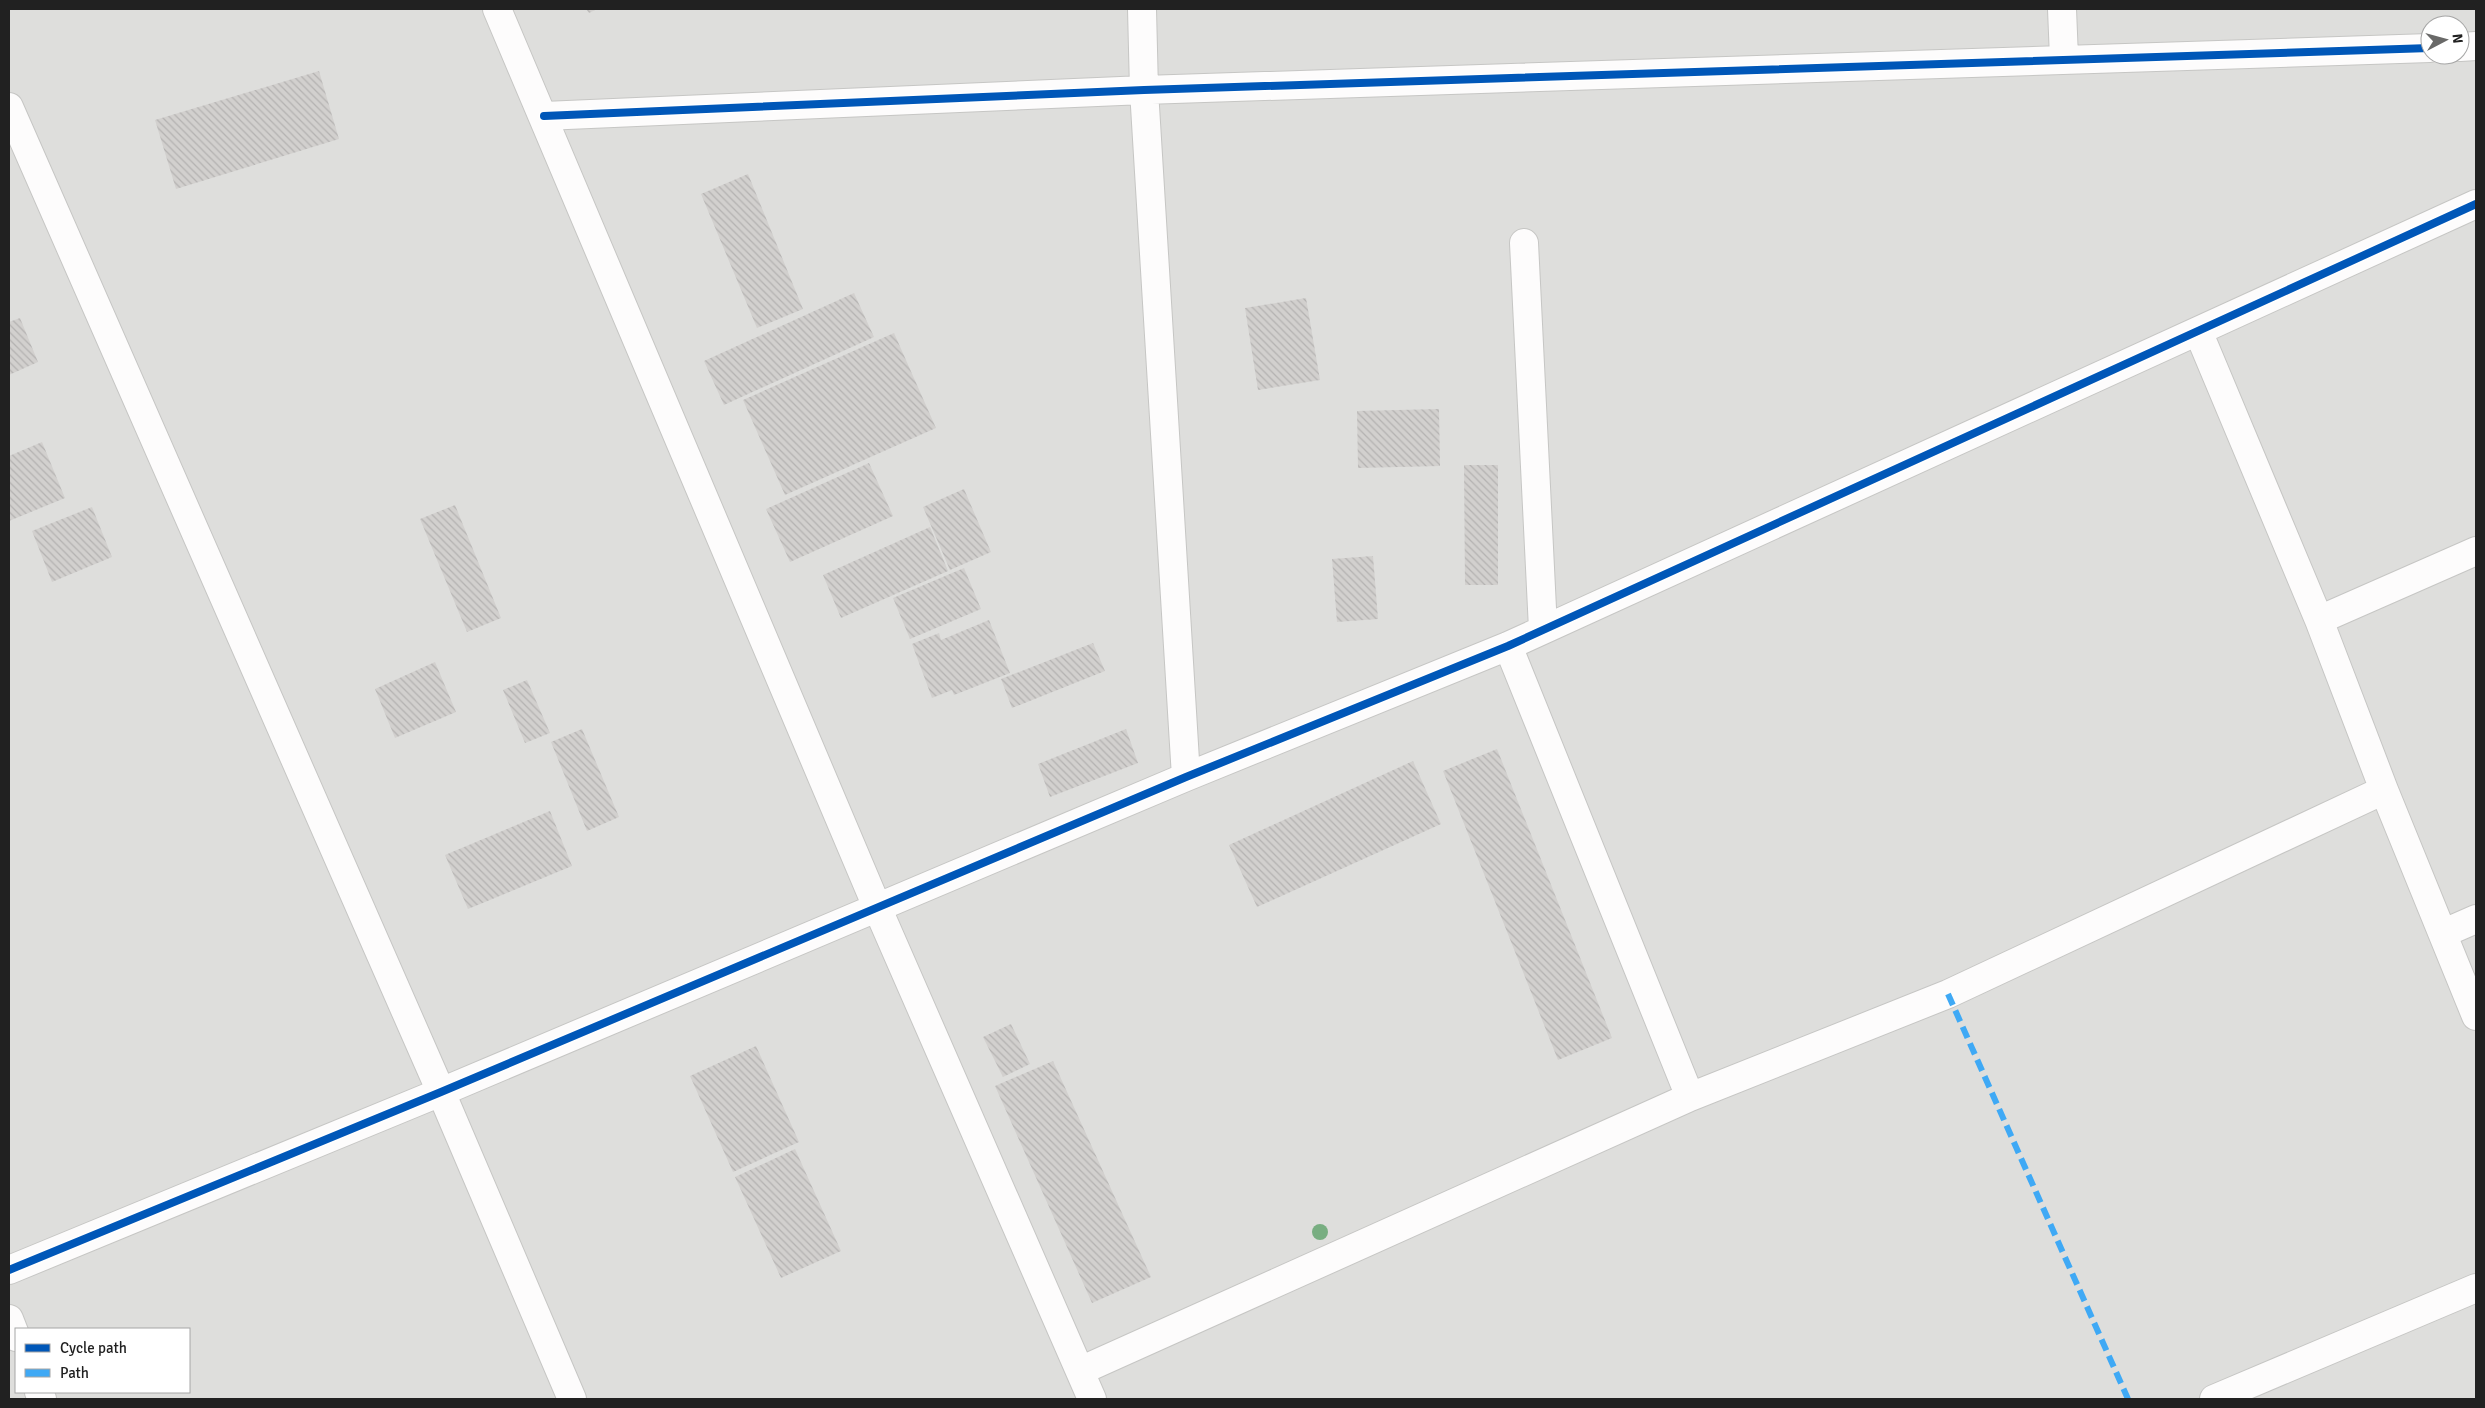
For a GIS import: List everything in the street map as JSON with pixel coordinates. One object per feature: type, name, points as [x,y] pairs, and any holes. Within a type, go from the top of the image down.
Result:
[{"type":"street","points":[[497,9],[544,116],[877,907],[1092,1399]]},
{"type":"street","points":[[1142,9],[1144,90],[1186,778]]},
{"type":"street","points":[[2062,9],[2064,58]]},
{"type":"street","points":[[544,116],[1144,90],[2064,58],[2420,48]]},
{"type":"street","points":[[9,107],[14,135],[441,1092],[572,1399]]},
{"type":"street","points":[[9,1270],[441,1092],[1186,778],[1508,646],[2476,204]]},
{"type":"street","points":[[1524,243],[1543,629]]},
{"type":"street","points":[[2198,331],[2319,620],[2384,790],[2476,1016]]},
{"type":"street","points":[[2319,620],[2476,551]]},
{"type":"street","points":[[1508,646],[1690,1097]]},
{"type":"street","points":[[1080,1372],[1690,1097],[1948,994],[2384,790]]},
{"type":"street","points":[[2444,934],[2476,919]]},
{"type":"street","points":[[2214,1399],[2476,1288]]},
{"type":"street","points":[[9,1319],[15,1334]]},
{"type":"shaded area","points":[[9,9],[2476,9],[2476,1399],[9,1399]]},
{"type":"building","points":[[586,9],[597,9],[589,13]]},
{"type":"building","points":[[319,71],[339,139],[176,189],[155,120]]},
{"type":"building","points":[[748,174],[803,309],[757,328],[701,194]]},
{"type":"building","points":[[854,293],[874,337],[724,405],[704,361]]},
{"type":"building","points":[[1306,298],[1320,380],[1258,390],[1245,308]]},
{"type":"building","points":[[20,318],[38,362],[9,375],[9,322]]},
{"type":"building","points":[[894,333],[936,428],[785,495],[743,400]]},
{"type":"building","points":[[1439,409],[1440,466],[1358,468],[1357,411]]},
{"type":"building","points":[[42,442],[65,498],[9,521],[9,456]]},
{"type":"building","points":[[869,463],[893,516],[790,562],[766,509]]},
{"type":"building","points":[[1464,465],[1498,465],[1498,585],[1465,585]]},
{"type":"building","points":[[964,489],[991,552],[950,570],[923,507]]},
{"type":"building","points":[[455,505],[501,618],[467,632],[420,519]]},
{"type":"building","points":[[92,507],[112,557],[52,582],[32,531]]},
{"type":"building","points":[[930,527],[948,571],[841,618],[823,575]]},
{"type":"building","points":[[1373,556],[1378,619],[1337,622],[1332,559]]},
{"type":"building","points":[[964,568],[981,609],[910,639],[893,598]]},
{"type":"building","points":[[989,620],[1010,673],[954,695],[952,690],[932,698],[912,644],[939,633],[941,640]]},
{"type":"building","points":[[1093,643],[1105,671],[1012,708],[1001,679]]},
{"type":"building","points":[[435,662],[456,712],[395,738],[375,689]]},
{"type":"building","points":[[527,680],[550,733],[525,743],[503,690]]},
{"type":"building","points":[[582,729],[619,817],[587,831],[551,742]]},
{"type":"building","points":[[1126,729],[1138,763],[1050,797],[1038,764]]},
{"type":"building","points":[[1497,749],[1612,1038],[1558,1060],[1443,771]]},
{"type":"building","points":[[1413,761],[1441,824],[1257,907],[1229,845]]},
{"type":"building","points":[[550,811],[572,866],[468,909],[445,855]]},
{"type":"building","points":[[1011,1024],[1030,1064],[1003,1077],[983,1037]]},
{"type":"building","points":[[756,1046],[799,1142],[733,1172],[690,1076]]},
{"type":"building","points":[[1053,1061],[1151,1277],[1092,1303],[995,1086]]},
{"type":"building","points":[[795,1149],[841,1251],[781,1278],[735,1177]]},
{"type":"marked path","points":[[1948,994],[2128,1399]]},
{"type":"cycle path","points":[[544,116],[1144,90],[2420,48]]},
{"type":"cycle path","points":[[9,1270],[441,1092],[1186,777],[1508,646],[2476,204]]}]
